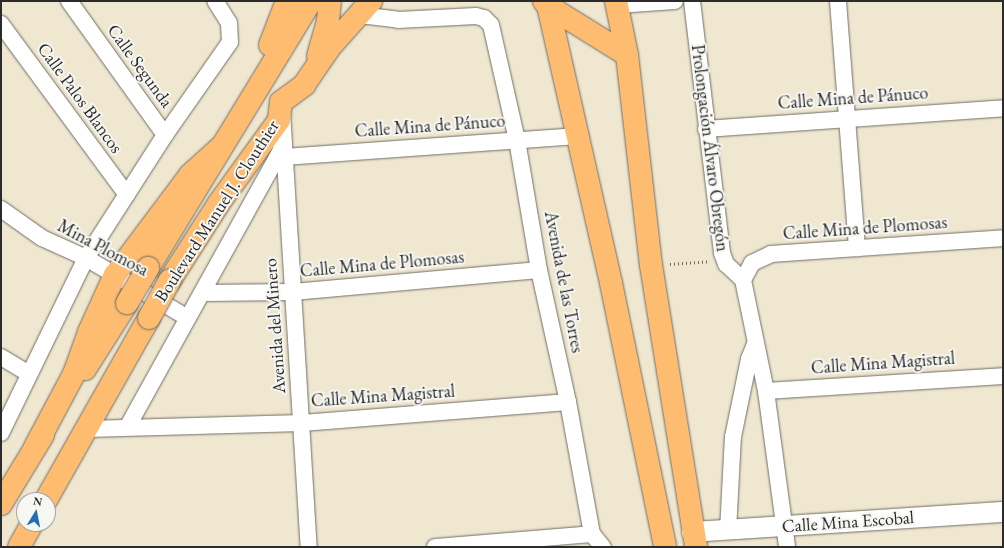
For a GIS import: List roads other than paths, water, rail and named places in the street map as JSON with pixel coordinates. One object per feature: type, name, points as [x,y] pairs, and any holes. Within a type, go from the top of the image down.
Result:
[{"type":"main road","name":"Boulevard Manuel J. Clouthier","points":[[258,85],[287,1]]},
{"type":"main road","name":"Boulevard Manuel J. Clouthier","points":[[1,504],[35,447],[127,303],[258,85],[311,1]]},
{"type":"main road","points":[[310,76],[322,45],[330,1]]},
{"type":"main road","points":[[547,3],[627,55]]},
{"type":"main road","points":[[547,3],[611,282],[665,547]]},
{"type":"main road","points":[[616,3],[627,55],[650,265],[694,539]]},
{"type":"main road","name":"Boulevard Manuel J. Clouthier","points":[[51,492],[88,429],[170,280],[219,203],[278,120],[281,102],[304,85],[330,47],[365,8]]},
{"type":"main road","points":[[35,447],[74,374],[89,332],[115,275],[190,175],[222,146]]},
{"type":"main road","points":[[19,547],[27,532]]},
{"type":"street","name":"Calle Segunda","points":[[68,1],[165,135]]},
{"type":"street","points":[[1,433],[86,258],[165,135],[226,49],[231,28],[227,17],[215,1]]},
{"type":"street","points":[[616,3],[674,1]]},
{"type":"street","name":"Prolongación Álvaro Obregón","points":[[692,1],[706,129],[722,253],[726,264],[743,280]]},
{"type":"street","points":[[838,1],[857,248]]},
{"type":"street","name":"Avenida de las Torres","points":[[365,8],[398,20],[476,16],[489,21],[494,32],[517,140],[540,270],[568,402],[592,534],[603,547]]},
{"type":"street","name":"Calle Palos Blancos","points":[[1,24],[127,196]]},
{"type":"street","name":"Avenida del Minero","points":[[281,102],[309,547]]},
{"type":"street","name":"Calle Mina de Pánuco","points":[[706,129],[1003,108]]},
{"type":"street","name":"Calle Mina de Pánuco","points":[[260,146],[284,153],[577,136]]},
{"type":"street","points":[[128,426],[188,318],[284,153]]},
{"type":"street","name":"Mina Plomosa","points":[[1,209],[42,238],[86,258],[188,318]]},
{"type":"street","name":"Calle Mina de Plomosas","points":[[743,280],[752,263],[771,254],[1003,238]]},
{"type":"street","name":"Calle Mina de Plomosas","points":[[203,293],[293,292],[540,270]]},
{"type":"street","points":[[743,280],[766,391],[782,526],[787,547]]},
{"type":"street","points":[[728,531],[733,437],[749,359],[756,342]]},
{"type":"street","points":[[1,358],[29,374]]},
{"type":"street","name":"Calle Mina Magistral","points":[[766,391],[1003,376]]},
{"type":"street","name":"Calle Mina Magistral","points":[[88,429],[128,426],[302,423],[568,402]]},
{"type":"street","name":"Calle Mina Escobal","points":[[694,539],[728,531],[782,526],[1003,512]]},
{"type":"street","points":[[435,547],[592,534]]}]
